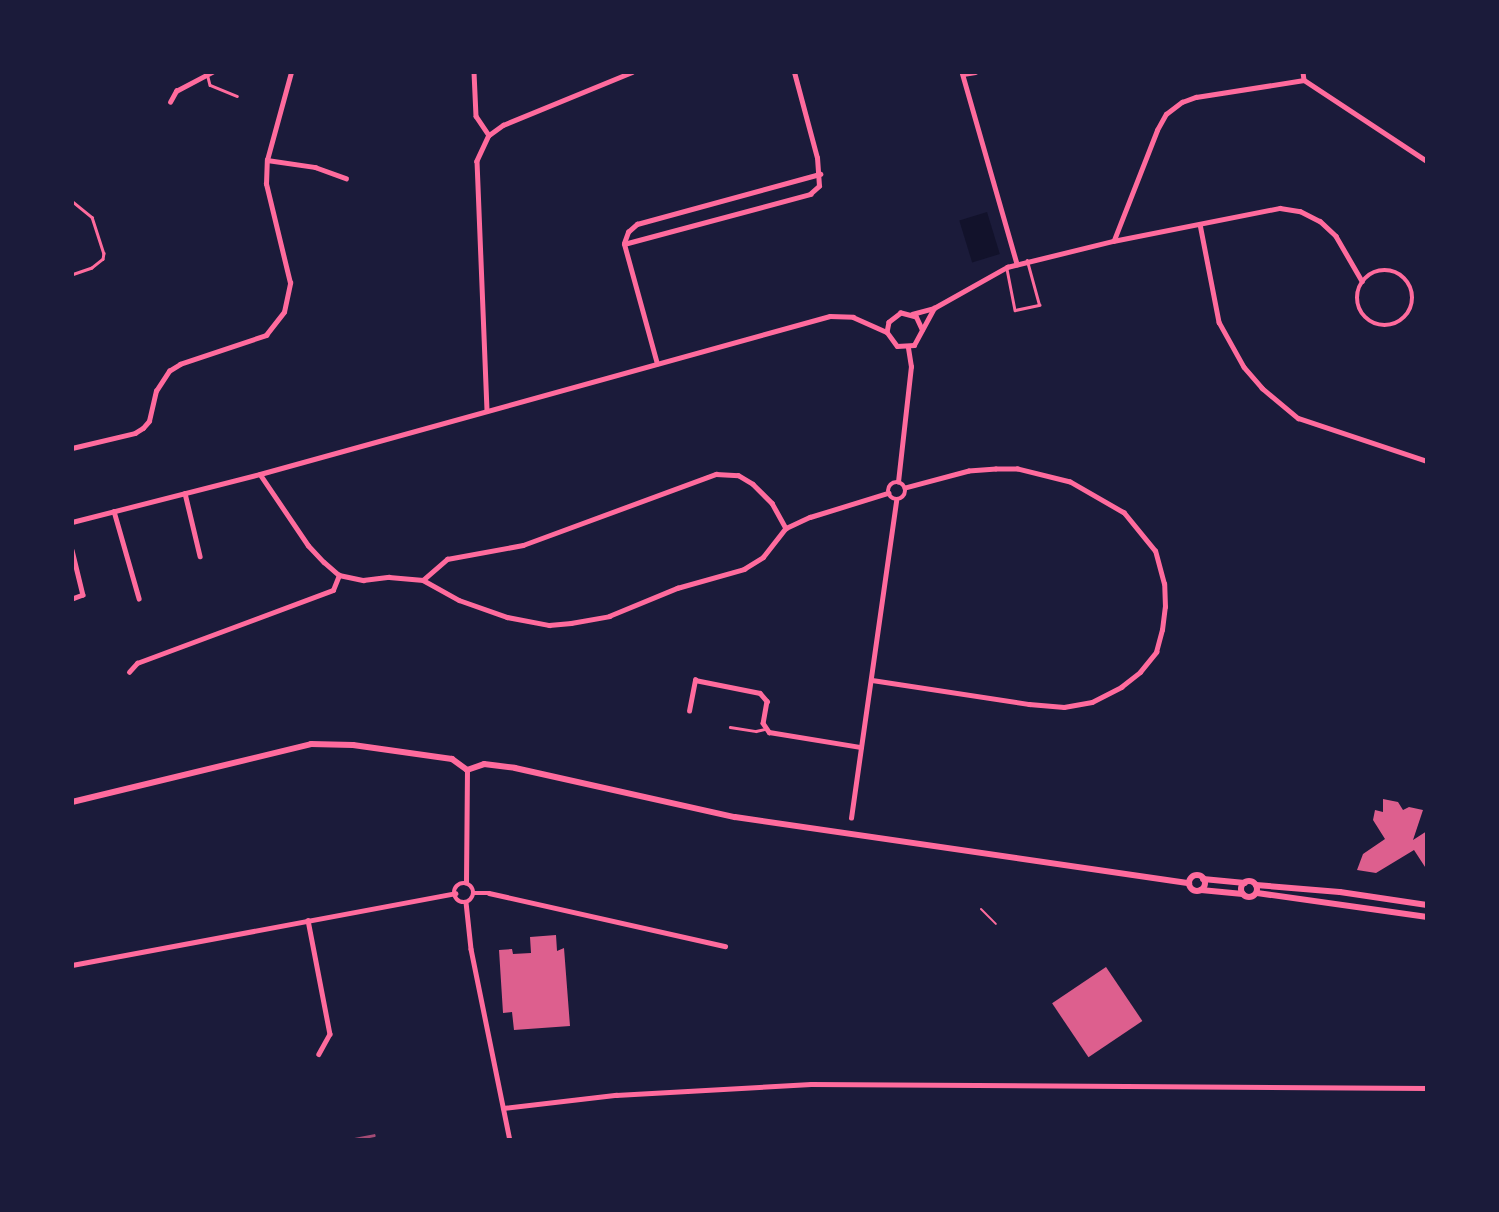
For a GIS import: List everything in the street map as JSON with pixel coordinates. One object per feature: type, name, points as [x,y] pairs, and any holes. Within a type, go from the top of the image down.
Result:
[{"type":"street","points":[[170,102],[177,91],[208,77],[212,72]]},
{"type":"street","points":[[72,448],[135,433],[149,421],[156,391],[169,371],[180,364],[267,335],[284,312],[290,283],[268,201],[267,160],[291,72]]},
{"type":"street","points":[[474,72],[476,116],[489,135]]},
{"type":"street","points":[[487,411],[477,161],[489,135],[503,125],[632,72]]},
{"type":"street","points":[[624,244],[810,194],[819,186],[820,174],[794,72]]},
{"type":"street","points":[[975,72],[963,73],[1017,264]]},
{"type":"street","points":[[1303,72],[1304,80]]},
{"type":"street","points":[[1113,241],[1157,130],[1167,114],[1196,97],[1304,80],[1427,161]]},
{"type":"street","points":[[267,160],[316,167],[346,178]]},
{"type":"street","points":[[657,364],[624,244],[628,232],[636,225],[820,174]]},
{"type":"street","points":[[908,348],[892,343],[887,332],[889,322],[896,315],[934,308],[1007,267],[1113,241],[1279,208],[1300,211],[1320,221],[1336,236],[1362,281]]},
{"type":"street","points":[[1200,224],[1219,322],[1244,368],[1262,388],[1298,418],[1427,461]]},
{"type":"street","points":[[1386,270],[1402,276],[1408,283],[1412,300],[1406,316],[1390,326],[1371,323],[1359,309],[1358,290],[1362,281],[1377,271],[1386,270]]},
{"type":"street","points":[[908,348],[918,341],[934,308]]},
{"type":"street","points":[[912,314],[919,321],[922,330]]},
{"type":"street","points":[[72,522],[260,474],[830,316],[853,317],[887,332]]},
{"type":"street","points":[[898,482],[911,367],[908,348]]},
{"type":"street","points":[[872,680],[1030,704],[1064,707],[1092,702],[1121,687],[1140,672],[1156,652],[1166,607],[1164,584],[1155,551],[1124,513],[1070,482],[1018,469],[996,469],[969,471],[905,488]]},
{"type":"street","points":[[260,474],[308,545],[339,575],[363,580],[389,577],[423,580],[459,600],[507,617],[549,625],[609,616],[677,588],[744,569],[763,557],[786,528],[810,517],[888,493]]},
{"type":"street","points":[[423,580],[447,559],[523,545],[716,474],[738,475],[753,484],[772,503],[786,528]]},
{"type":"street","points":[[898,482],[905,488]]},
{"type":"street","points":[[888,493],[890,485],[898,482]]},
{"type":"street","points":[[896,499],[904,496],[905,488]]},
{"type":"street","points":[[185,493],[200,556]]},
{"type":"street","points":[[888,493],[896,499]]},
{"type":"street","points":[[851,818],[896,499]]},
{"type":"street","points":[[114,511],[139,598]]},
{"type":"street","points":[[72,550],[82,595],[72,599]]},
{"type":"street","points":[[129,672],[137,663],[333,590],[339,575]]},
{"type":"street","points":[[688,711],[695,680],[760,693],[767,701],[765,729],[861,747]]},
{"type":"street","points":[[72,802],[311,744],[353,744],[430,755],[452,759],[467,770]]},
{"type":"street","points":[[467,770],[484,764],[515,768],[735,817],[1189,883]]},
{"type":"street","points":[[467,770],[466,883],[474,893]]},
{"type":"street","points":[[1189,883],[1195,876],[1245,883],[1251,881],[1256,889],[1427,917]]},
{"type":"street","points":[[1201,890],[1204,886],[1203,879]]},
{"type":"street","points":[[72,965],[454,893],[458,886],[466,883]]},
{"type":"street","points":[[1189,883],[1193,890],[1251,897],[1256,889]]},
{"type":"street","points":[[1243,894],[1245,883]]},
{"type":"street","points":[[1256,889],[1340,892],[1427,905]]},
{"type":"street","points":[[454,893],[459,901],[466,902]]},
{"type":"street","points":[[510,1140],[471,949],[466,902],[474,893],[489,893],[725,946]]},
{"type":"street","points":[[308,920],[330,1034],[319,1054]]},
{"type":"street","points":[[503,1108],[616,1095],[811,1084],[1427,1088]]},
{"type":"lane","points":[[208,77],[211,85],[237,96]]},
{"type":"lane","points":[[72,201],[92,217],[103,259],[92,268],[72,275]]},
{"type":"lane","points":[[1007,267],[1015,310],[1039,305],[1027,261]]},
{"type":"lane","points":[[730,727],[756,731],[765,729]]},
{"type":"path","points":[[981,909],[996,924]]},
{"type":"shaded area","points":[[987,212],[1000,254],[972,263],[959,220]]},
{"type":"building","points":[[1383,799],[1398,802],[1403,810],[1409,807],[1423,810],[1413,840],[1427,831],[1427,870],[1414,850],[1376,873],[1357,870],[1363,854],[1385,839],[1373,820],[1375,810],[1383,812]]},
{"type":"building","points":[[556,935],[557,951],[564,948],[570,1026],[514,1030],[512,1012],[503,1013],[499,950],[512,949],[513,954],[531,953],[530,937]]},
{"type":"building","points":[[1106,967],[1142,1021],[1088,1057],[1052,1003]]},
{"type":"railway","points":[[349,1140],[374,1135]]}]
